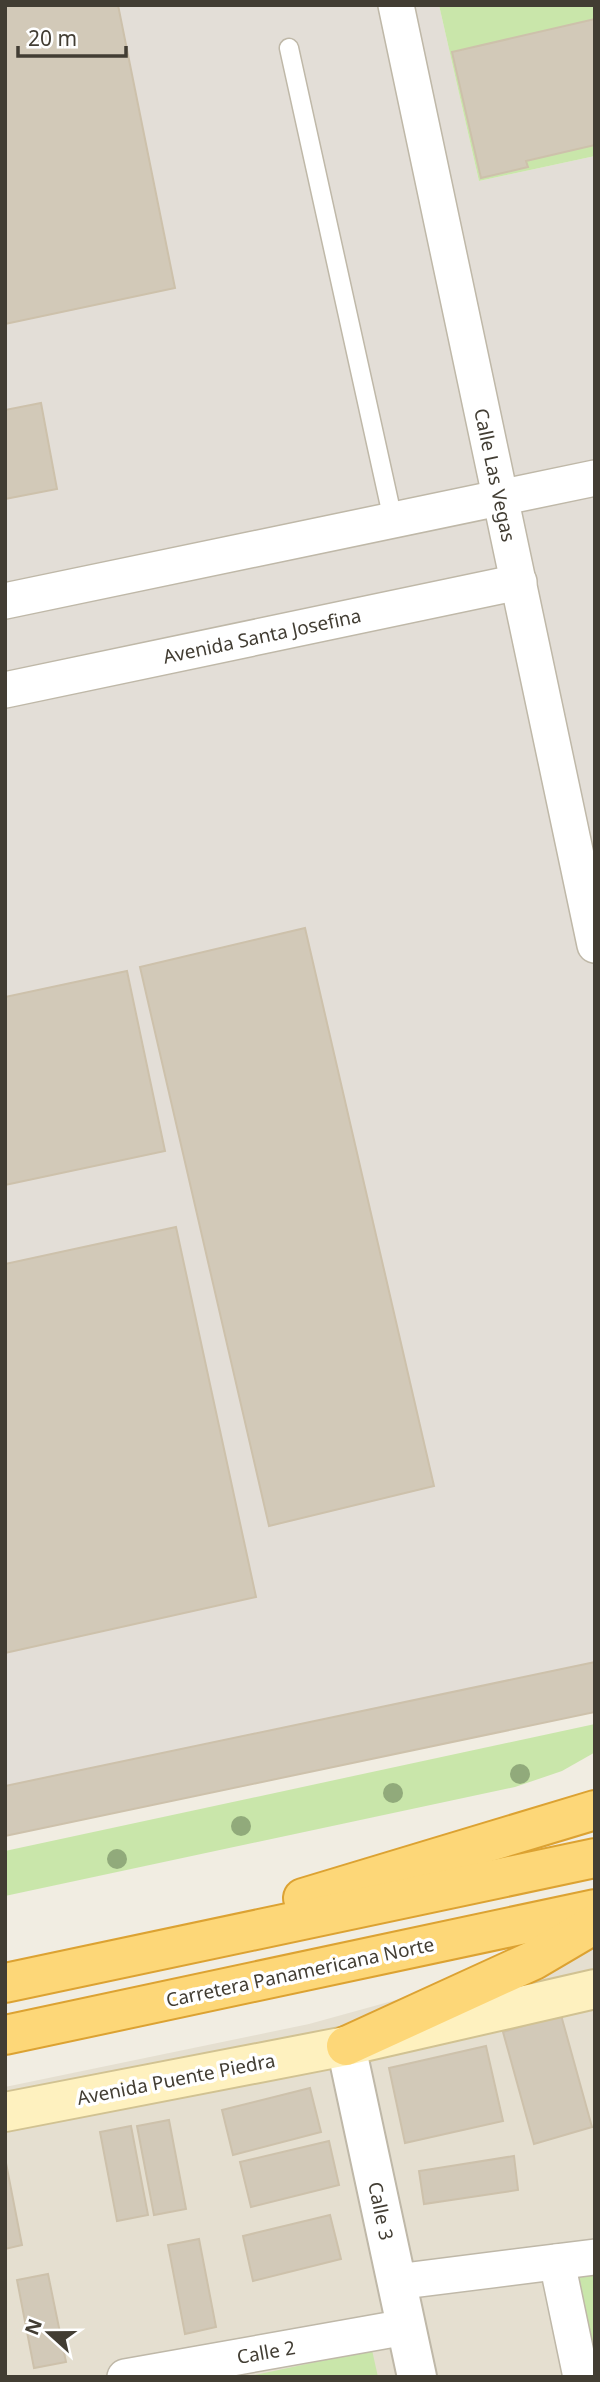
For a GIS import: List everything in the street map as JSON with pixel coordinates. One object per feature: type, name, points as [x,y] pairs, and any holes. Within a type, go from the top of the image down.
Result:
[{"type":"highway","points":[[139,1956],[326,1890],[584,1811]]},
{"type":"highway","points":[[5,1983],[595,1858]]},
{"type":"highway","name":"Carretera Panamericana Norte","points":[[5,2035],[595,1909]]},
{"type":"highway","points":[[346,2046],[534,1960],[595,1924]]},
{"type":"main road","name":"Avenida Puente Piedra","points":[[5,2112],[346,2046],[595,1989]]},
{"type":"street","name":"Calle Las Vegas","points":[[396,5],[595,945]]},
{"type":"street","points":[[5,601],[595,478]]},
{"type":"street","name":"Avenida Santa Josefina","points":[[5,690],[519,582]]},
{"type":"street","name":"Calle 3","points":[[346,2046],[417,2377]]},
{"type":"street","points":[[396,2282],[595,2257]]},
{"type":"street","points":[[557,2262],[581,2377]]},
{"type":"street","name":"Calle 2","points":[[125,2377],[406,2328]]},
{"type":"lane","points":[[289,47],[393,520]]},
{"type":"shaded area","points":[[5,5],[439,5],[479,181],[595,156],[595,1662],[5,1786]]},
{"type":"shaded area","points":[[595,1945],[595,2377],[5,2377],[5,2087],[309,2024]]},
{"type":"green space","points":[[439,5],[595,5],[595,156],[479,181]]},
{"type":"green space","points":[[595,1724],[595,1752],[562,1771],[515,1787],[5,1896],[5,1851]]},
{"type":"green space","points":[[595,2242],[595,2377],[549,2250]]},
{"type":"green space","points":[[372,2350],[378,2377],[246,2377]]},
{"type":"building","points":[[5,5],[118,5],[175,288],[5,324]]},
{"type":"building","points":[[595,19],[595,145],[526,161],[528,167],[481,178],[452,52]]},
{"type":"building","points":[[41,403],[57,489],[5,499],[5,410]]},
{"type":"building","points":[[305,928],[434,1486],[269,1526],[140,967]]},
{"type":"building","points":[[127,971],[165,1151],[5,1185],[5,997]]},
{"type":"building","points":[[176,1227],[256,1597],[5,1653],[5,1264]]},
{"type":"building","points":[[595,1662],[595,1712],[5,1836],[5,1786]]},
{"type":"building","points":[[561,2015],[592,2127],[534,2144],[503,2032]]},
{"type":"building","points":[[486,2046],[503,2121],[405,2143],[389,2068]]},
{"type":"building","points":[[310,2088],[321,2132],[233,2155],[222,2110]]},
{"type":"building","points":[[169,2120],[186,2209],[154,2215],[137,2126]]},
{"type":"building","points":[[131,2126],[148,2215],[117,2221],[100,2132]]},
{"type":"building","points":[[329,2141],[339,2185],[251,2207],[240,2162]]},
{"type":"building","points":[[514,2156],[518,2190],[424,2204],[419,2171]]},
{"type":"building","points":[[5,2158],[22,2245],[5,2249]]},
{"type":"building","points":[[330,2215],[341,2259],[253,2281],[243,2236]]},
{"type":"building","points":[[199,2239],[216,2327],[185,2334],[168,2245]]},
{"type":"building","points":[[48,2274],[66,2362],[34,2368],[17,2280]]}]
